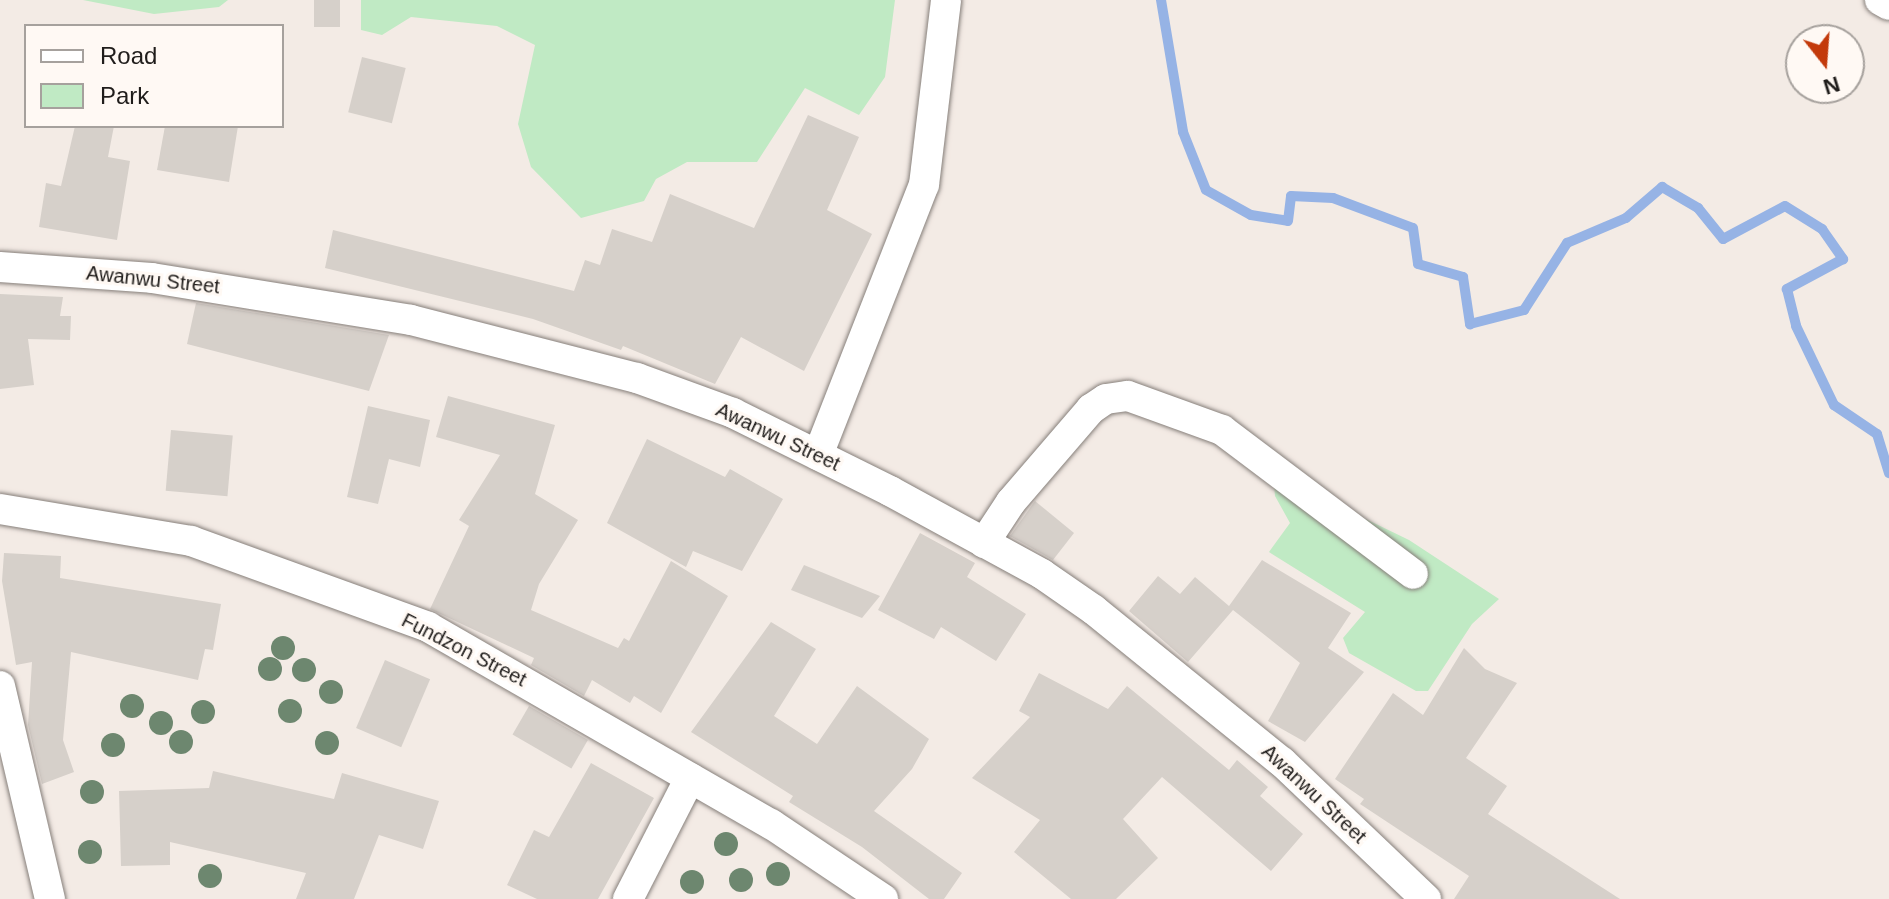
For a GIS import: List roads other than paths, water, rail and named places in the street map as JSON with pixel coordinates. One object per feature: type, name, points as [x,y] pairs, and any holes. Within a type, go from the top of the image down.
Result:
[{"type":"street","points":[[818,455],[924,185],[946,0]]},
{"type":"street","points":[[1880,0],[1889,5]]},
{"type":"street","name":"Awanwu Street","points":[[0,267],[152,278],[411,320],[637,378],[733,413],[984,543],[1094,610],[1199,693],[1426,899]]},
{"type":"street","points":[[984,543],[1011,502],[1091,409],[1106,399],[1128,396],[1222,430],[1413,574]]},
{"type":"street","name":"Fundzon Street","points":[[0,509],[191,541],[428,627],[771,824],[883,899]]},
{"type":"street","points":[[0,686],[50,899]]},
{"type":"street","points":[[628,899],[690,778]]},
{"type":"waterway","points":[[1161,0],[1183,132],[1206,190],[1251,215],[1288,221],[1291,196],[1333,198],[1413,228],[1418,264],[1463,277],[1470,324],[1524,310],[1567,243],[1626,218],[1662,187],[1698,208],[1723,239],[1785,206],[1822,229],[1843,259],[1787,289],[1796,326],[1834,405],[1877,434],[1889,473]]}]
